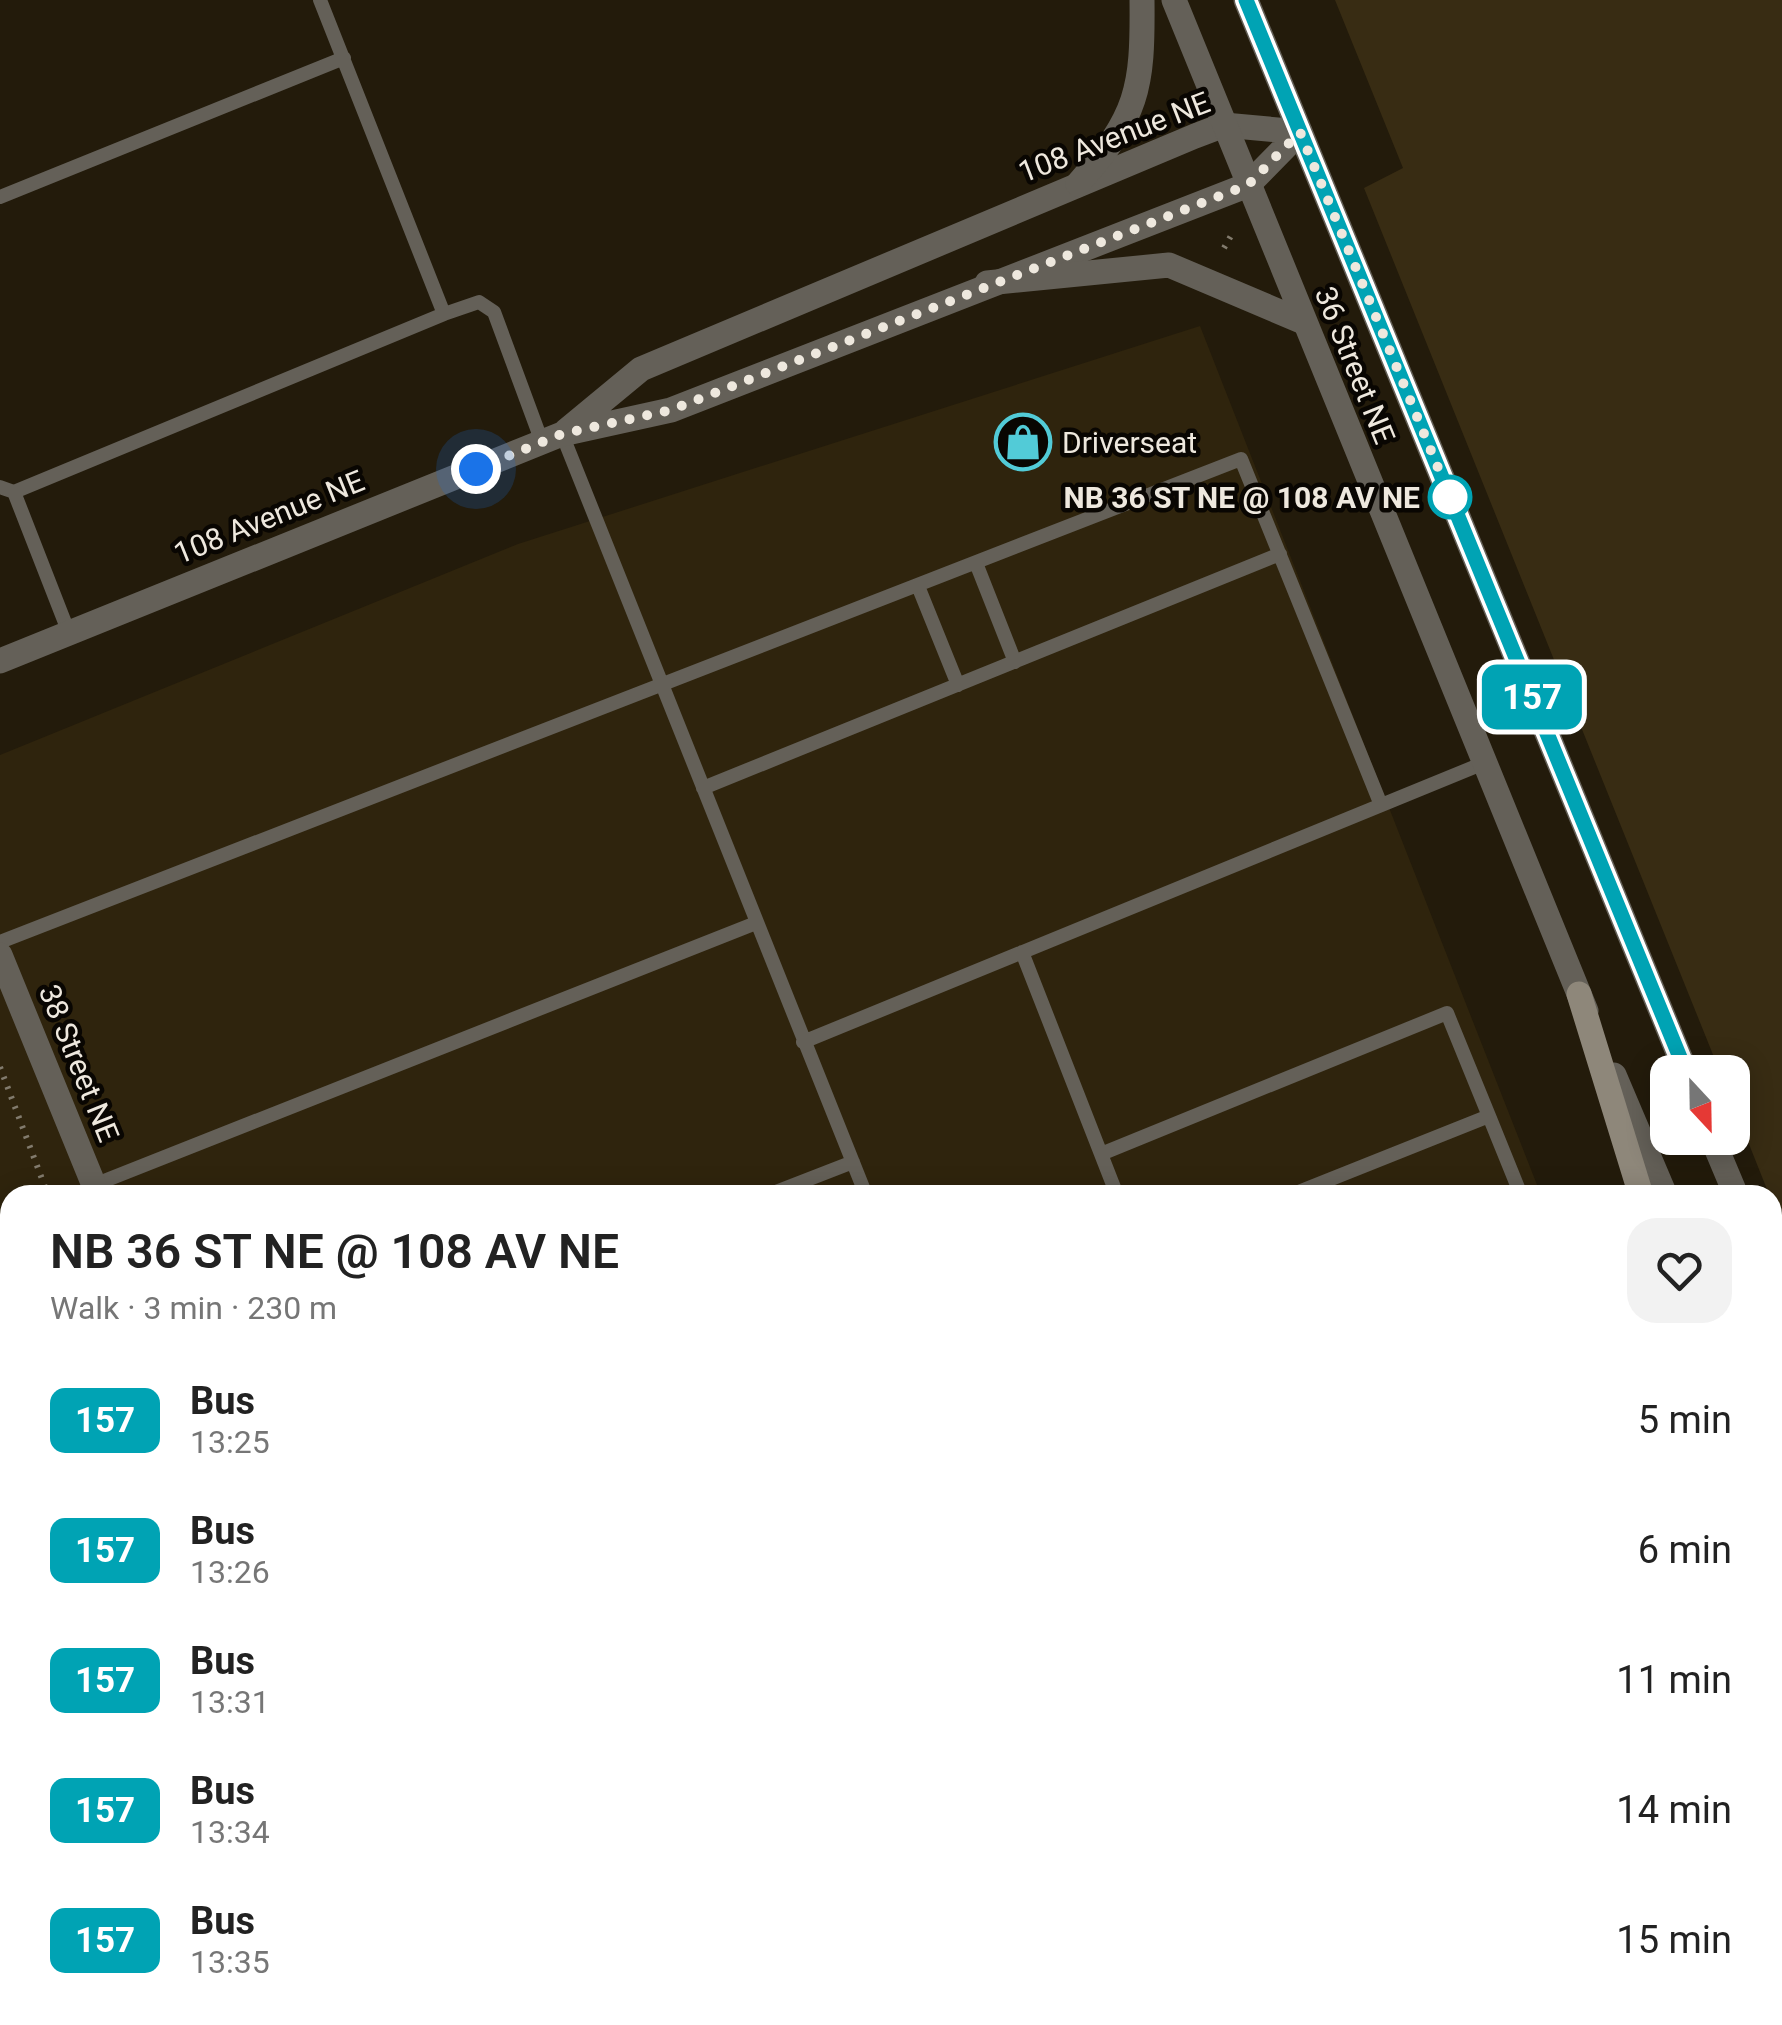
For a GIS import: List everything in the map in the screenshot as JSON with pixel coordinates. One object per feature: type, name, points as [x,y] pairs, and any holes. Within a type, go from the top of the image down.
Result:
[{"type":"main road","points":[[1579,994],[1638,1185]]},
{"type":"street","points":[[1078,184],[1119,137],[1138,83],[1142,0]]},
{"type":"street","name":"36 Street NE","points":[[1174,0],[1302,321],[1661,1185]]},
{"type":"street","name":"36 Street NE","points":[[1246,0],[1679,1055]]},
{"type":"street","name":"108 Avenue NE","points":[[552,438],[641,369],[1224,124],[1300,132]]},
{"type":"street","name":"108 Avenue NE","points":[[0,661],[552,438],[671,410],[987,283],[1248,185],[1300,132]]},
{"type":"street","points":[[987,283],[1169,265],[1302,321]]},
{"type":"street","name":"38 Street NE","points":[[0,954],[94,1185]]},
{"type":"street","points":[[1719,1155],[1732,1185]]},
{"type":"lane","points":[[320,0],[444,314]]},
{"type":"lane","points":[[0,197],[344,58]]},
{"type":"lane","points":[[69,633],[7,489],[444,314],[479,302],[494,312],[663,686],[862,1185]]},
{"type":"lane","points":[[0,942],[1241,458],[1381,805]]},
{"type":"lane","points":[[703,788],[1280,554]]},
{"type":"lane","points":[[976,563],[1015,662]]},
{"type":"lane","points":[[918,586],[958,685]]},
{"type":"lane","points":[[802,1042],[1484,764]]},
{"type":"lane","points":[[108,1185],[756,923]]},
{"type":"lane","points":[[1022,952],[1113,1185]]},
{"type":"lane","points":[[1100,1154],[1448,1013],[1517,1185]]},
{"type":"lane","points":[[1316,1185],[1490,1116]]},
{"type":"lane","points":[[793,1185],[852,1162]]},
{"type":"path","points":[[1224,248],[1232,234]]},
{"type":"path","points":[[0,1067],[44,1185]]},
{"type":"shaded area","points":[[1335,0],[1782,0],[1782,1185],[1765,1185],[1750,1147],[1750,1055],[1713,1055],[1364,188],[1403,168]]},
{"type":"shaded area","points":[[1200,326],[1537,1185],[0,1185],[0,755],[518,544]]},
{"type":"bus line","name":"157","points":[[1246,0],[1679,1055]]},
{"type":"place","name":"Driverseat","points":[[1023,442]]},
{"type":"place","name":"NB 36 ST NE @ 108 AV NE","points":[[1450,497]]},
{"type":"route","points":[[476,469],[562,434],[671,410],[987,283],[1248,185],[1300,132],[1450,497]]}]
